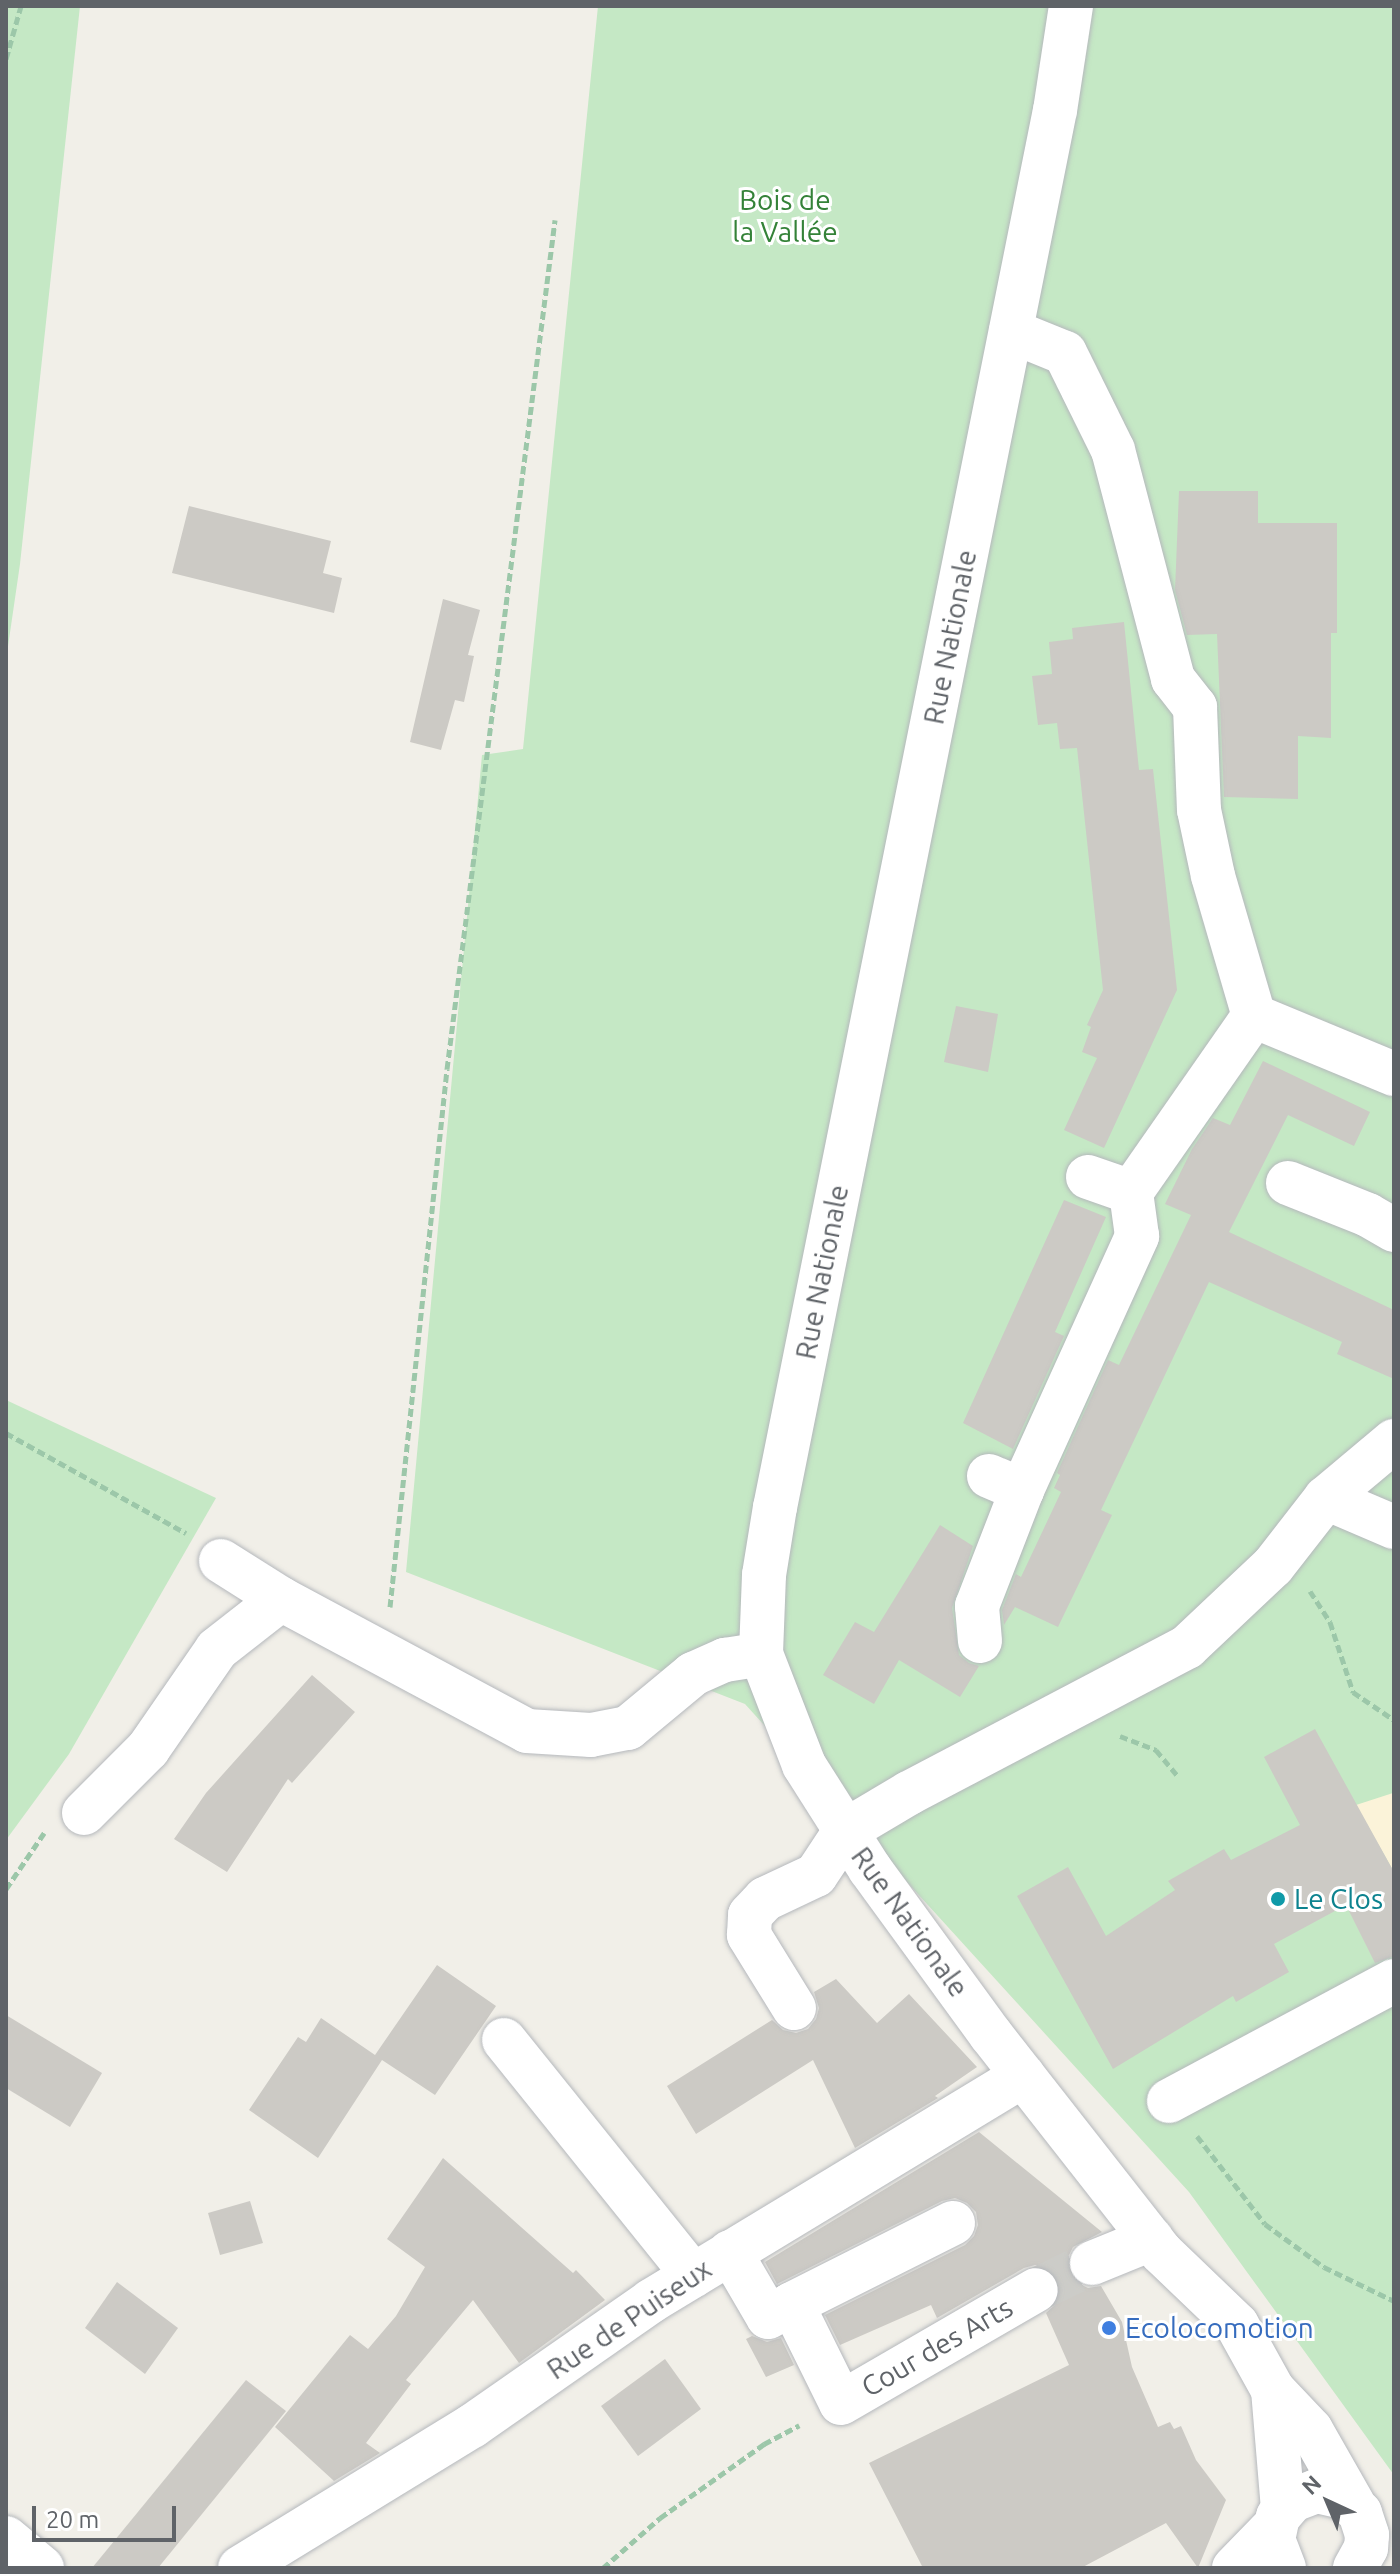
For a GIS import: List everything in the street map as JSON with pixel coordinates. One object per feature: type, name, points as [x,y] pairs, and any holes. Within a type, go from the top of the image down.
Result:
[{"type":"street","name":"Rue Nationale","points":[[1071,6],[1055,110],[775,1507],[764,1575],[761,1654],[804,1765],[845,1831],[1023,2076],[1151,2239],[1169,2283],[1237,2325],[1273,2390],[1311,2430],[1370,2523]]},
{"type":"street","points":[[1011,331],[1065,353],[1113,450],[1173,679],[1195,707],[1199,810],[1213,876],[1254,1016],[1392,1078]]},
{"type":"street","points":[[980,1641],[977,1606],[1006,1483],[1137,1236],[1131,1192],[1254,1016]]},
{"type":"street","points":[[1088,1177],[1131,1192]]},
{"type":"street","points":[[1288,1183],[1368,1215],[1394,1230]]},
{"type":"street","points":[[794,2008],[749,1935],[750,1915],[765,1899],[816,1875],[845,1831],[909,1793],[1187,1647],[1273,1566],[1326,1498],[1394,1441]]},
{"type":"street","points":[[1326,1498],[1394,1527]]},
{"type":"street","points":[[221,1561],[281,1599],[527,1731],[591,1735],[628,1728],[693,1674],[725,1660],[761,1654]]},
{"type":"street","points":[[84,1813],[148,1749],[217,1649],[281,1599]]},
{"type":"street","points":[[1169,2101],[1394,1981]]},
{"type":"street","points":[[504,2040],[693,2275]]},
{"type":"street","name":"Rue de Puiseux","points":[[240,2568],[472,2426],[693,2275],[1023,2076]]},
{"type":"street","points":[[730,2252],[768,2317],[953,2223]]},
{"type":"street","points":[[1092,2263],[1151,2239]]},
{"type":"street","name":"Cour des Arts","points":[[792,2304],[841,2403],[1036,2290]]},
{"type":"street","name":"Rue Nationale","points":[[1273,2390],[1281,2534]]},
{"type":"street","points":[[1234,2568],[1281,2534],[1305,2493],[1317,2491],[1330,2492],[1370,2523],[1366,2548],[1355,2568]]},
{"type":"street","points":[[6,2538],[42,2568]]},
{"type":"path","points":[[6,59],[21,6]]},
{"type":"path","points":[[369,1646],[394,1600],[447,1069],[555,220]]},
{"type":"path","points":[[6,1433],[193,1537],[221,1561]]},
{"type":"path","points":[[1273,1566],[1310,1591],[1330,1622],[1353,1692],[1394,1720]]},
{"type":"path","points":[[6,1889],[49,1826],[84,1813]]},
{"type":"path","points":[[1169,2101],[1265,2224],[1324,2267],[1394,2301]]},
{"type":"path","points":[[603,2568],[660,2518],[764,2444]]},
{"type":"green space","points":[[6,6],[80,6],[20,564],[6,660]]},
{"type":"green space","name":"Bois de la Vallée","points":[[598,6],[1394,6],[1394,2475],[1189,2192],[745,1704],[406,1572],[482,755],[523,749]]},
{"type":"green space","points":[[6,1400],[216,1498],[69,1754],[6,1840]]},
{"type":"sand","points":[[1394,1777],[1394,1872],[1356,1805],[1393,1793]]},
{"type":"building","points":[[1179,491],[1258,491],[1258,523],[1337,523],[1337,633],[1331,633],[1331,738],[1298,736],[1298,799],[1224,797],[1217,634],[1187,635],[1175,590]]},
{"type":"building","points":[[189,506],[331,541],[323,573],[342,578],[334,613],[172,573]]},
{"type":"building","points":[[443,599],[480,610],[468,655],[474,656],[464,702],[455,700],[441,750],[410,742]]},
{"type":"building","points":[[1124,622],[1139,770],[1153,769],[1177,990],[1104,1148],[1064,1130],[1097,1058],[1082,1052],[1091,1027],[1087,1025],[1103,990],[1077,748],[1060,749],[1057,723],[1038,725],[1032,676],[1052,674],[1049,642],[1073,639],[1072,628]]},
{"type":"building","points":[[956,1006],[998,1014],[988,1072],[944,1062]]},
{"type":"building","points":[[1263,1061],[1370,1112],[1354,1146],[1288,1115],[1229,1232],[1394,1310],[1394,1379],[1337,1354],[1342,1342],[1209,1282],[1101,1510],[1112,1515],[1058,1627],[1015,1607],[1004,1625],[1002,1610],[1016,1574],[1021,1577],[1061,1492],[1054,1488],[1060,1475],[1057,1473],[1108,1360],[1119,1365],[1191,1215],[1165,1204],[1192,1149],[1213,1118],[1230,1125]]},
{"type":"building","points":[[1064,1200],[1106,1217],[1055,1332],[1064,1336],[1013,1449],[963,1423]]},
{"type":"building","points":[[940,1525],[973,1546],[952,1608],[959,1655],[979,1666],[960,1697],[899,1660],[874,1704],[823,1675],[855,1622],[874,1632]]},
{"type":"building","points":[[312,1675],[355,1712],[292,1783],[288,1779],[227,1872],[174,1839],[206,1793]]},
{"type":"building","name":"Le Clos","points":[[1315,1729],[1394,1872],[1394,1956],[1375,1963],[1346,1905],[1274,1944],[1289,1972],[1236,2002],[1233,1996],[1113,2069],[1017,1896],[1068,1867],[1106,1936],[1175,1890],[1168,1881],[1224,1849],[1231,1860],[1300,1825],[1264,1757]]},
{"type":"building","points":[[437,1965],[496,2006],[435,2095],[382,2060],[318,2158],[249,2110],[298,2037],[306,2042],[321,2018],[375,2055]]},
{"type":"building","points":[[836,1979],[877,2023],[909,1994],[977,2067],[935,2096],[938,2098],[855,2148],[813,2060],[696,2134],[667,2086],[772,2020],[783,2030],[796,2033],[808,2029],[816,2019],[819,2008],[814,1992]]},
{"type":"building","points":[[6,2015],[102,2073],[70,2127],[6,2088]]},
{"type":"building","points":[[979,2132],[1102,2232],[1073,2247],[1067,2259],[1069,2273],[1076,2282],[1088,2288],[1101,2286],[1122,2322],[1132,2367],[1158,2427],[1170,2422],[1174,2429],[1181,2426],[1196,2460],[1226,2500],[1198,2568],[1166,2523],[1081,2568],[923,2568],[869,2463],[1069,2365],[1046,2313],[1058,2302],[1061,2289],[1058,2278],[1048,2268],[1035,2265],[1024,2268],[937,2318],[931,2305],[840,2345],[825,2315],[965,2245],[974,2236],[978,2225],[976,2212],[967,2203],[955,2198],[942,2201],[777,2284],[765,2262]]},
{"type":"building","points":[[443,2158],[573,2273],[576,2270],[605,2300],[519,2363],[473,2300],[406,2380],[411,2384],[366,2443],[380,2453],[334,2481],[275,2427],[350,2335],[368,2349],[396,2316],[425,2267],[387,2239]]},
{"type":"building","points":[[250,2201],[263,2243],[220,2255],[208,2213]]},
{"type":"building","points":[[117,2282],[178,2328],[145,2374],[85,2328]]},
{"type":"building","points":[[752,2336],[767,2342],[781,2338],[794,2365],[766,2377],[746,2339]]},
{"type":"building","points":[[665,2359],[701,2409],[638,2456],[601,2406]]},
{"type":"building","points":[[246,2380],[286,2411],[158,2568],[92,2568]]},
{"type":"tunnel","points":[[1036,2290],[1092,2263]]},
{"type":"place","name":"Le Clos","points":[[1278,1899]]},
{"type":"place","name":"Ecolocomotion","points":[[1109,2328]]}]
